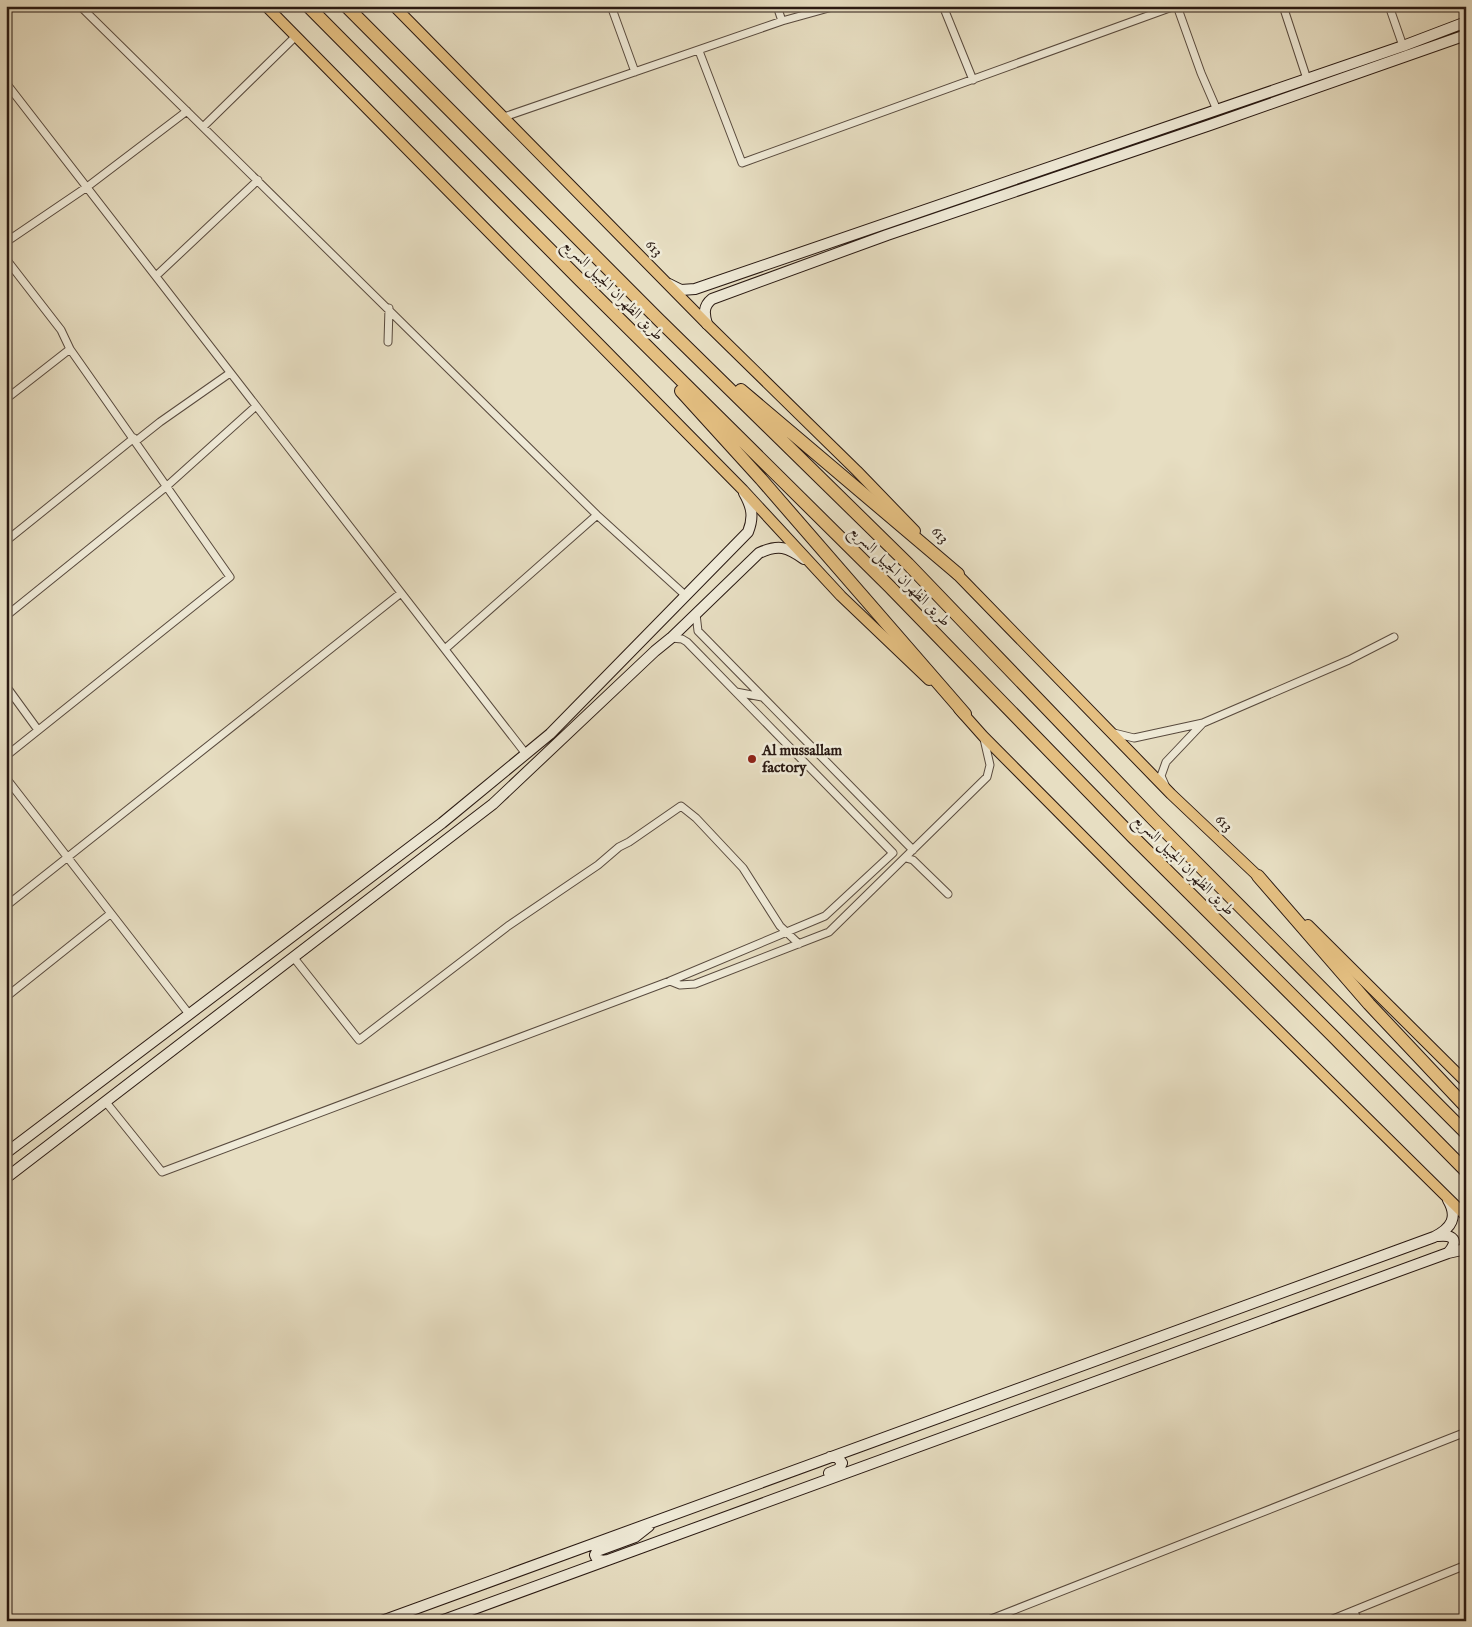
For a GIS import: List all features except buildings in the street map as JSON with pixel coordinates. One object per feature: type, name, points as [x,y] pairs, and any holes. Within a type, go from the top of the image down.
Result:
[{"type":"highway","name":"طريق الظهران الجبيل السريع","points":[[308,6],[580,280],[889,586],[1132,836],[1466,1171]]},
{"type":"highway","name":"طريق الظهران الجبيل السريع","points":[[346,6],[658,319],[908,564],[1154,820],[1466,1133]]},
{"type":"highway","points":[[352,6],[386,46]]},
{"type":"highway","points":[[580,280],[761,479],[965,714]]},
{"type":"highway","points":[[658,319],[958,574]]},
{"type":"highway","points":[[1258,876],[1369,1004],[1466,1107]]},
{"type":"main road","points":[[266,6],[743,490],[841,596],[965,714],[984,736],[1131,885],[1466,1216]]},
{"type":"main road","name":"613","points":[[394,6],[707,324],[857,471],[1106,729],[1466,1082]]},
{"type":"street","points":[[80,6],[389,308],[597,515],[686,595]]},
{"type":"street","points":[[611,6],[635,72]]},
{"type":"street","points":[[777,6],[782,22]]},
{"type":"street","points":[[504,117],[782,22],[836,6]]},
{"type":"street","points":[[943,6],[973,80]]},
{"type":"street","points":[[699,51],[742,164],[1176,6],[1217,110]]},
{"type":"street","points":[[1282,6],[1307,79]]},
{"type":"street","points":[[1390,6],[1403,46]]},
{"type":"street","points":[[668,284],[681,290],[695,289],[1403,46],[1466,22]]},
{"type":"street","points":[[707,324],[704,309],[712,299],[886,235],[1210,126],[1466,34]]},
{"type":"street","points":[[203,127],[296,36]]},
{"type":"street","points":[[6,83],[526,754]]},
{"type":"street","points":[[6,242],[87,188],[187,111]]},
{"type":"street","points":[[156,276],[258,180]]},
{"type":"street","points":[[6,259],[61,330],[70,349],[230,577],[6,756]]},
{"type":"street","points":[[388,342],[389,308]]},
{"type":"street","points":[[6,399],[70,349]]},
{"type":"street","points":[[6,541],[134,440],[230,373]]},
{"type":"street","points":[[6,616],[167,486],[256,406]]},
{"type":"street","points":[[6,1153],[442,823],[550,734],[748,532],[752,513],[743,490]]},
{"type":"street","points":[[445,649],[597,515]]},
{"type":"street","points":[[6,1178],[493,804],[759,553],[770,548],[780,547],[791,550],[811,564]]},
{"type":"street","points":[[6,906],[401,594]]},
{"type":"street","points":[[696,614],[698,631],[913,850]]},
{"type":"street","points":[[671,638],[682,639],[687,642],[893,853],[904,859],[914,860],[948,894]]},
{"type":"street","points":[[1106,729],[1116,734],[1134,738],[1203,724],[1394,638]]},
{"type":"street","points":[[6,686],[38,730]]},
{"type":"street","points":[[738,694],[763,698]]},
{"type":"street","points":[[1171,794],[1163,782],[1162,776],[1166,762],[1203,724]]},
{"type":"street","points":[[670,981],[680,985],[695,984],[829,932],[987,777],[990,765],[984,736]]},
{"type":"street","points":[[6,778],[189,1014]]},
{"type":"street","points":[[294,958],[359,1040],[508,926],[598,865],[619,847],[681,806],[696,818],[743,868],[786,933],[799,944]]},
{"type":"street","points":[[106,1102],[162,1172],[670,981],[825,916],[893,853]]},
{"type":"street","points":[[6,997],[110,914]]},
{"type":"street","points":[[1434,1237],[1443,1232],[1452,1221],[1453,1208],[1446,1197]]},
{"type":"street","points":[[382,1621],[1434,1237],[1444,1235],[1453,1238],[1453,1247],[1448,1254]]},
{"type":"street","points":[[441,1621],[1466,1249]]},
{"type":"street","points":[[986,1621],[1466,1432]]},
{"type":"street","points":[[779,1498],[812,1479],[840,1469],[842,1464],[839,1458],[830,1457]]},
{"type":"street","points":[[608,1560],[602,1561],[597,1559],[595,1555],[597,1551],[635,1537],[655,1520]]},
{"type":"street","points":[[1328,1621],[1466,1565]]},
{"type":"street","points":[[1354,1610],[1359,1621]]},
{"type":"place","name":"Al mussallam factory","points":[[752,759]]}]
